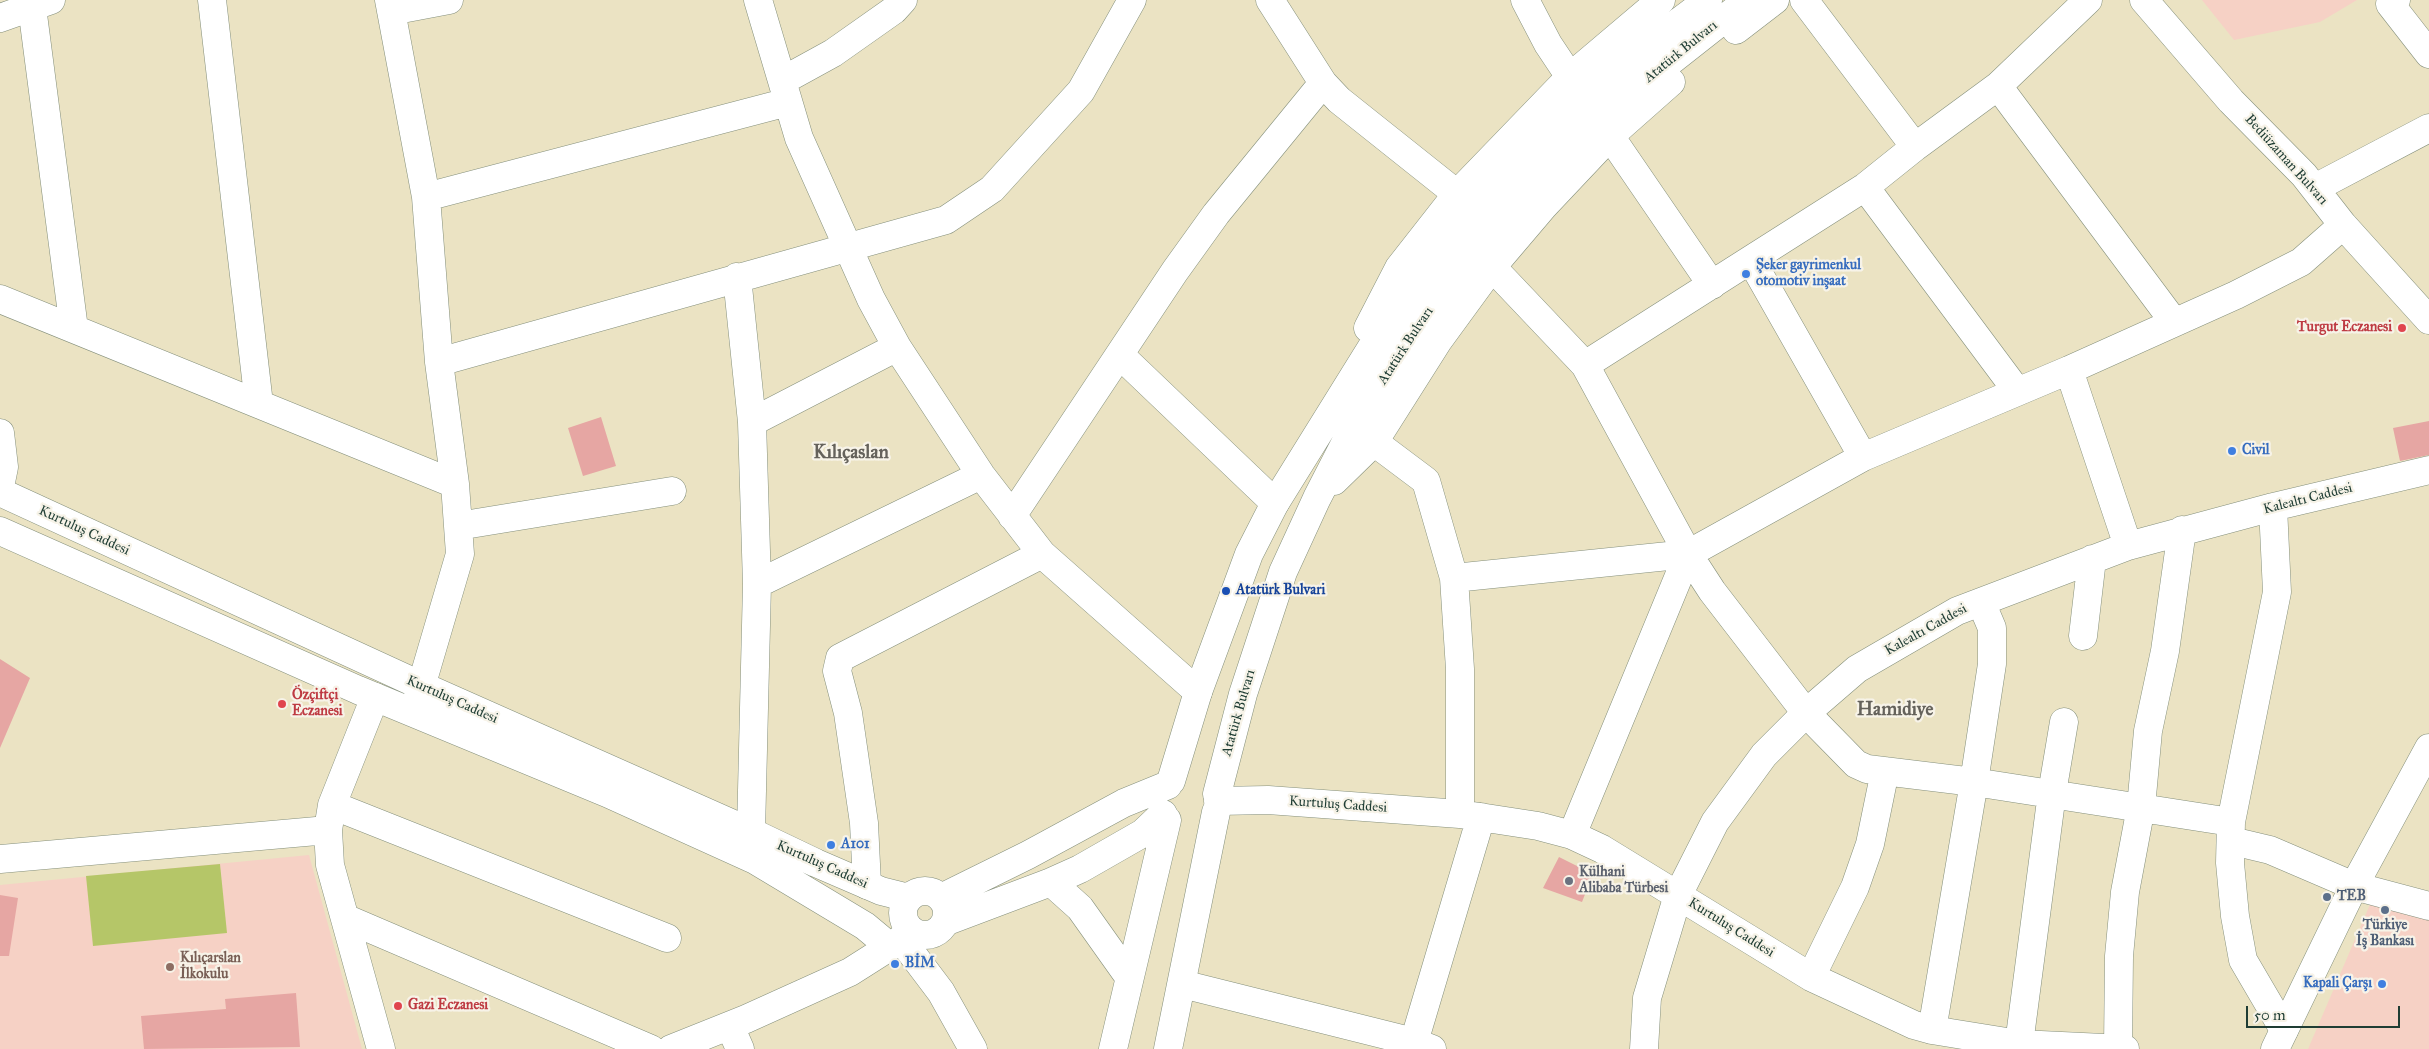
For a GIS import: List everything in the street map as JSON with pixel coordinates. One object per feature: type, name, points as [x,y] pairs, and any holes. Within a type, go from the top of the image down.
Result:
[{"type":"street","points":[[212,0],[259,404]]},
{"type":"street","points":[[413,713],[460,554],[455,484],[439,362],[426,197],[390,5],[449,0]]},
{"type":"street","points":[[758,0],[799,138],[871,300],[897,347],[981,475],[1042,554],[1198,692]]},
{"type":"street","points":[[426,197],[785,92],[833,53],[894,10],[903,0]]},
{"type":"street","points":[[439,362],[847,246],[946,220],[992,189],[1081,91],[1132,0]]},
{"type":"street","points":[[1270,0],[1323,83],[1362,120],[1457,194]]},
{"type":"street","points":[[1525,0],[1548,44],[1570,77]]},
{"type":"street","points":[[1120,355],[1275,503],[1399,268],[1457,194],[1570,77],[1661,0]]},
{"type":"street","name":"Atatürk Bulvarı","points":[[1169,783],[1198,692],[1249,554],[1275,503],[1385,326],[1480,203],[1557,125],[1648,45],[1708,0]]},
{"type":"street","name":"Atatürk Bulvarı","points":[[1168,1049],[1217,803],[1243,694],[1283,572],[1317,498],[1352,430],[1418,324],[1504,214],[1616,104],[1748,0]]},
{"type":"street","points":[[1317,498],[1374,442],[1438,341],[1492,267],[1543,208],[1610,136],[1704,54],[1775,0]]},
{"type":"street","points":[[1804,0],[1914,147]]},
{"type":"street","points":[[1585,365],[1866,187],[1914,147],[1998,86],[2088,0]]},
{"type":"street","name":"Bediüzaman Bulvarı","points":[[2144,0],[2231,101],[2314,188],[2344,225],[2429,320]]},
{"type":"street","points":[[2393,2],[2429,54]]},
{"type":"street","points":[[0,18],[42,3],[74,329]]},
{"type":"street","points":[[1012,516],[1216,214],[1323,83]]},
{"type":"street","points":[[1998,86],[2174,322]]},
{"type":"street","points":[[2314,188],[2429,128]]},
{"type":"street","points":[[1610,136],[1712,285]]},
{"type":"street","points":[[1866,187],[2017,391]]},
{"type":"street","points":[[1454,578],[1688,554],[1864,457],[2069,370],[2236,295],[2301,262],[2344,225]]},
{"type":"street","points":[[1751,260],[1864,457]]},
{"type":"street","points":[[1492,267],[1585,365],[1688,554],[1712,591],[1806,713],[1856,764],[1867,769],[1974,782],[2141,807],[2231,831],[2354,886],[2429,906]]},
{"type":"street","points":[[737,277],[752,422],[757,584],[751,832]]},
{"type":"street","points":[[0,299],[455,484]]},
{"type":"street","points":[[752,422],[897,347]]},
{"type":"street","points":[[2069,370],[2128,546]]},
{"type":"street","points":[[0,433],[4,467],[0,487]]},
{"type":"street","points":[[1182,984],[1423,1046],[1470,816],[1454,578],[1426,481],[1374,442]]},
{"type":"street","name":"Kalealtı Caddesi","points":[[1644,1049],[1647,998],[1678,895],[1715,822],[1764,755],[1806,713],[1857,669],[1957,611],[2128,546],[2273,507],[2429,470]]},
{"type":"street","points":[[757,584],[981,475]]},
{"type":"street","points":[[458,526],[672,491]]},
{"type":"street","name":"Kurtuluş Caddesi","points":[[0,492],[422,686],[867,885],[909,898]]},
{"type":"street","points":[[2273,507],[2277,592],[2231,831],[2230,863],[2235,916],[2243,960],[2280,1040]]},
{"type":"street","points":[[2118,1048],[2119,956],[2125,892],[2141,807],[2148,731],[2165,651],[2182,530]]},
{"type":"street","points":[[0,531],[375,697],[607,794],[770,867],[816,898],[865,926],[901,939],[941,992],[973,1049]]},
{"type":"street","points":[[867,885],[864,823],[848,713],[837,671],[840,658],[1042,554]]},
{"type":"street","points":[[1572,835],[1688,554]]},
{"type":"street","points":[[2083,636],[2092,559]]},
{"type":"street","points":[[1932,1030],[1992,664],[1992,628],[1981,602]]},
{"type":"street","points":[[375,697],[330,818],[330,865],[381,1049]]},
{"type":"street","points":[[2019,1044],[2052,794],[2064,722]]},
{"type":"street","points":[[2280,1040],[2354,886],[2429,748]]},
{"type":"street","points":[[1811,977],[1855,887],[1870,844],[1885,771]]},
{"type":"street","points":[[943,910],[1028,855],[1124,804],[1169,783],[1179,776],[1198,776],[1206,780],[1217,803],[1206,826],[1190,831],[1173,826],[1165,817]]},
{"type":"street","points":[[1113,1049],[1165,817],[1161,799],[1169,783]]},
{"type":"street","name":"Kurtuluş Caddesi","points":[[1217,803],[1268,800],[1470,816],[1538,826],[1572,835],[1602,849],[1811,977],[1914,1025],[1932,1030],[2019,1044],[2125,1049]]},
{"type":"street","points":[[943,910],[1051,882],[1080,869],[1143,833],[1165,817]]},
{"type":"street","points":[[0,859],[330,818],[667,938]]},
{"type":"street","points":[[1051,882],[1080,908],[1129,977]]},
{"type":"street","points":[[671,1049],[735,1037],[850,972],[901,939],[928,935],[941,928],[943,910],[933,893],[920,892],[909,898],[904,905],[903,916],[908,927],[901,939]]},
{"type":"street","points":[[345,918],[651,1049]]},
{"type":"shaded area","points":[[2202,0],[2357,0],[2320,22],[2234,40]]},
{"type":"shaded area","name":"Kılıçarslan İlkokulu","points":[[309,855],[362,1049],[0,1049],[0,885]]},
{"type":"shaded area","name":"Kapali Çarşı","points":[[2371,902],[2429,918],[2429,1049],[2308,1049]]},
{"type":"green space","points":[[220,864],[227,933],[93,946],[86,876]]},
{"type":"building","points":[[601,417],[616,466],[583,476],[568,428]]},
{"type":"building","points":[[2429,421],[2429,455],[2400,461],[2393,428]]},
{"type":"building","points":[[0,659],[30,678],[0,748]]},
{"type":"building","name":"Külhani Alibaba Türbesi","points":[[1559,857],[1593,874],[1582,902],[1543,888]]},
{"type":"building","points":[[0,895],[18,898],[9,956],[0,956]]},
{"type":"building","points":[[296,993],[300,1047],[144,1049],[141,1016],[226,1009],[225,999]]},
{"type":"place","name":"Şeker gayrimenkul otomotiv inşaat","points":[[1746,274]]},
{"type":"place","name":"Turgut Eczanesi","points":[[2402,328]]},
{"type":"place","name":"Civil","points":[[2232,451]]},
{"type":"place","name":"Atatürk Bulvari","points":[[1226,591]]},
{"type":"place","name":"Özçiftçi Eczanesi","points":[[282,704]]},
{"type":"place","name":"A101","points":[[831,845]]},
{"type":"place","name":"Külhani Alibaba Türbesi","points":[[1569,881]]},
{"type":"place","name":"TEB","points":[[2327,897]]},
{"type":"place","name":"Türkiye İş Bankası","points":[[2385,910]]},
{"type":"place","name":"BİM","points":[[895,964]]},
{"type":"place","name":"Kılıçarslan İlkokulu","points":[[170,967]]},
{"type":"place","name":"Kapali Çarşı","points":[[2382,984]]},
{"type":"place","name":"Gazi Eczanesi","points":[[398,1006]]},
{"type":"district","name":"Kılıçaslan","points":[[851,453]]},
{"type":"district","name":"Hamidiye","points":[[1895,710]]}]
